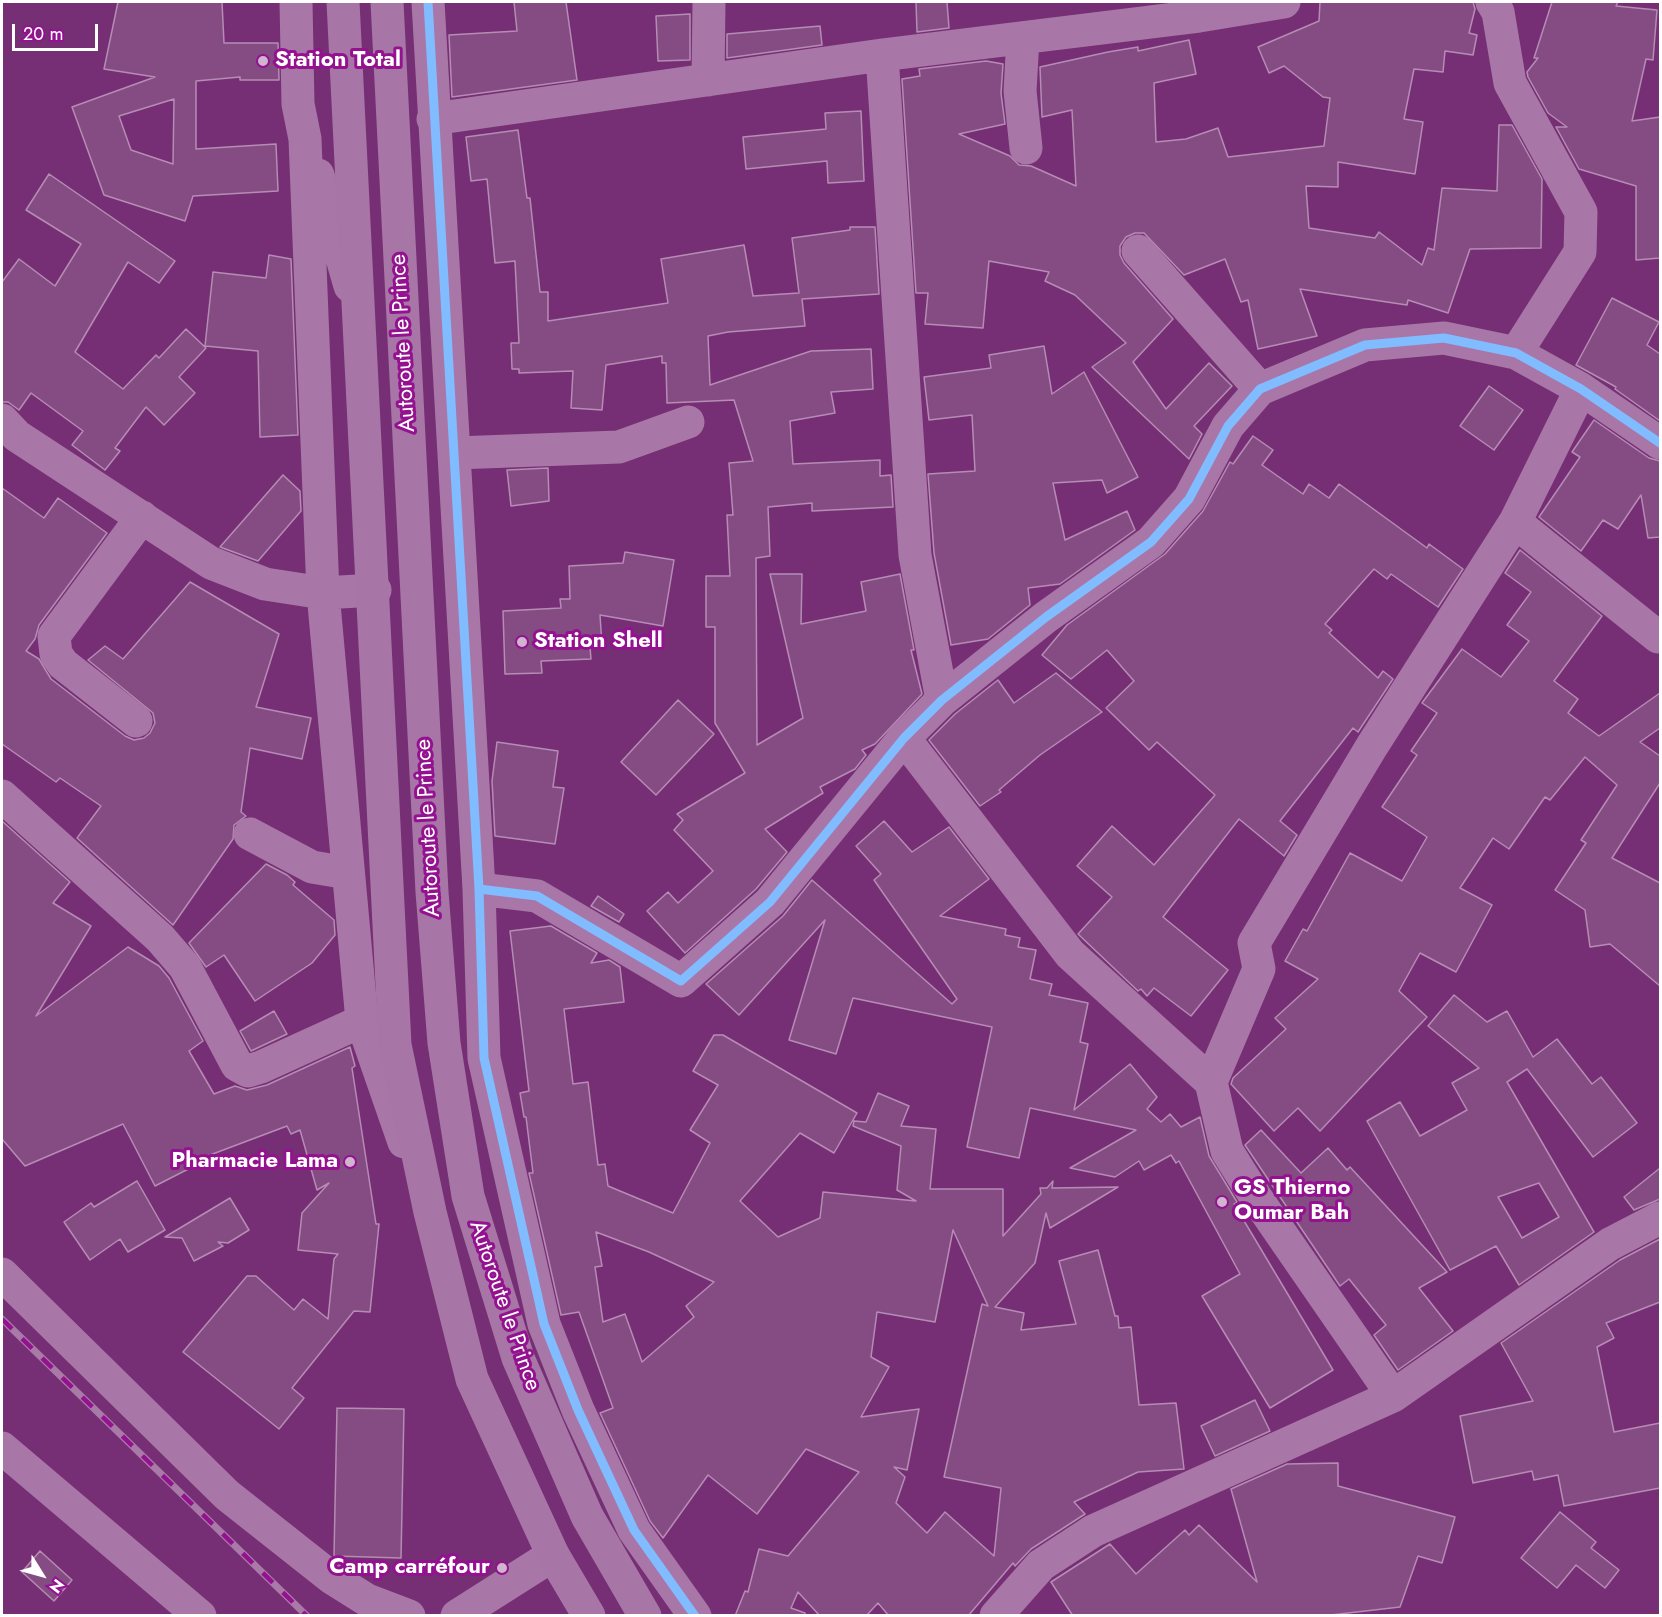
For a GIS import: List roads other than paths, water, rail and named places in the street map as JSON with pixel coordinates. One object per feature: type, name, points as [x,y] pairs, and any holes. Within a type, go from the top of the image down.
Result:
[{"type":"main road","name":"Autoroute le Prince","points":[[343,2],[375,590],[395,1045],[430,1212],[472,1379],[553,1555],[589,1616]]},
{"type":"main road","name":"Autoroute le Prince","points":[[387,2],[432,892],[444,1043],[468,1196],[518,1358],[587,1516],[645,1616]]},
{"type":"street","points":[[296,2],[298,104],[305,139],[323,593],[362,1022],[430,1212]]},
{"type":"street","points":[[428,2],[479,889],[484,1058],[544,1324],[578,1410],[634,1530],[695,1616]]},
{"type":"street","points":[[708,80],[709,2]]},
{"type":"street","points":[[433,119],[882,55],[1199,16],[1284,2]]},
{"type":"street","points":[[1492,2],[1498,12],[1510,83],[1581,212],[1580,252],[1516,353]]},
{"type":"street","points":[[1023,38],[1020,91],[1026,148]]},
{"type":"street","points":[[882,55],[915,555],[942,700]]},
{"type":"street","points":[[305,139],[324,189],[361,326]]},
{"type":"street","points":[[1138,251],[1260,389]]},
{"type":"street","points":[[479,889],[537,896],[681,981],[770,902],[904,738],[942,700],[1046,617],[1151,542],[1190,499],[1228,426],[1260,389],[1365,345],[1444,338],[1516,353],[1581,389],[1660,443]]},
{"type":"street","points":[[1211,1082],[1259,969],[1254,943],[1372,746],[1515,522],[1581,389]]},
{"type":"street","points":[[455,453],[619,447],[688,422]]},
{"type":"street","points":[[7,437],[141,517],[211,563],[265,584],[323,593],[375,590]]},
{"type":"street","points":[[135,721],[63,664],[56,654],[54,636],[141,517]]},
{"type":"street","points":[[1515,522],[1658,637]]},
{"type":"street","points":[[904,738],[1070,954],[1211,1082],[1227,1151],[1255,1196],[1393,1396]]},
{"type":"street","points":[[2,796],[160,938],[185,967],[237,1065],[248,1071],[261,1067],[362,1022]]},
{"type":"street","points":[[250,834],[312,867],[348,873]]},
{"type":"street","points":[[996,1616],[1041,1566],[1093,1531],[1393,1396],[1610,1244],[1660,1218]]},
{"type":"street","points":[[2,1274],[227,1495],[332,1578],[367,1600],[409,1616]]},
{"type":"street","points":[[2,1448],[200,1616]]},
{"type":"street","points":[[457,1616],[553,1555]]},
{"type":"railway","points":[[2,1319],[307,1616]]},
{"type":"place","name":"Station Total","points":[[263,61]]},
{"type":"place","name":"Station Shell","points":[[522,642]]},
{"type":"place","name":"Pharmacie Lama","points":[[350,1162]]},
{"type":"place","name":"GS Thierno Oumar Bah","points":[[1222,1202]]},
{"type":"place","name":"Camp carréfour","points":[[502,1568]]}]
